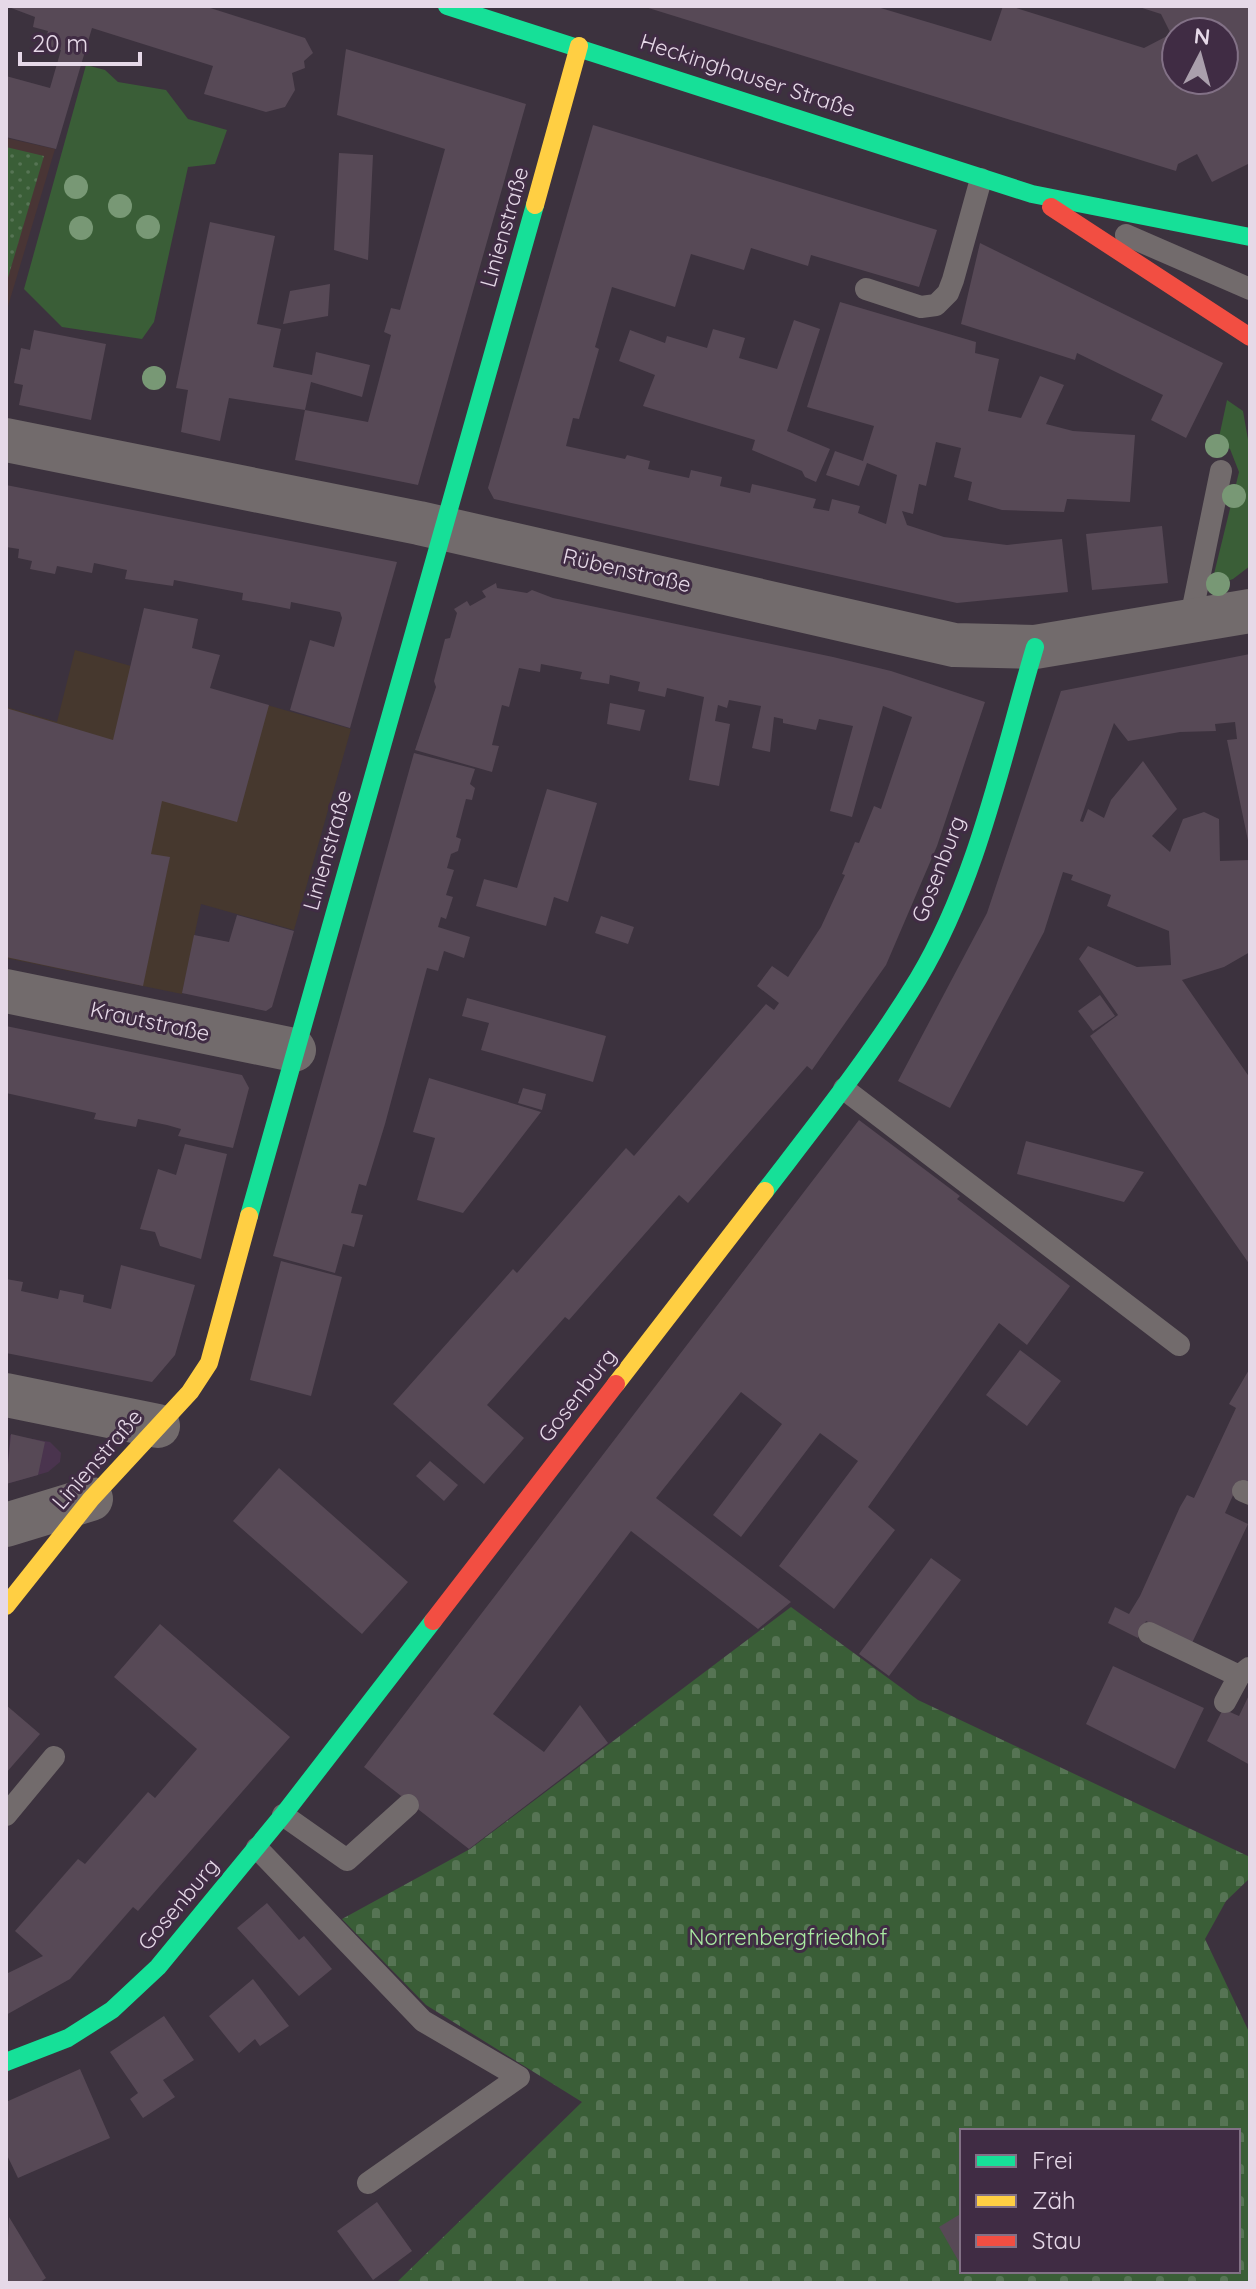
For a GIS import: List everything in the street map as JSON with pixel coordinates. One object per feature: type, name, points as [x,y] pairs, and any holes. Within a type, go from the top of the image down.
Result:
[{"type":"street","name":"Heckinghauser Straße","points":[[447,6],[1032,194],[1250,237]]},
{"type":"street","name":"Linienstraße","points":[[6,1606],[91,1499],[190,1392],[209,1363],[294,1050],[446,529],[579,46]]},
{"type":"street","name":"Heckinghauser Straße","points":[[1032,194],[1250,337]]},
{"type":"street","name":"Rübenstraße","points":[[6,440],[446,529],[954,645],[1035,647],[1250,611]]},
{"type":"street","name":"Gosenburg","points":[[6,2062],[68,2038],[112,2010],[158,1967],[283,1815],[844,1089],[919,977],[967,874],[1035,647]]},
{"type":"street","name":"Krautstraße","points":[[6,991],[294,1050]]},
{"type":"street","points":[[6,1395],[158,1426]]},
{"type":"street","points":[[6,1525],[91,1499]]},
{"type":"lane","points":[[866,289],[921,307],[936,305],[948,293],[953,280],[981,179]]},
{"type":"lane","points":[[1032,194],[1250,289]]},
{"type":"lane","points":[[1190,622],[1221,471]]},
{"type":"lane","points":[[844,1089],[1179,1345]]},
{"type":"lane","points":[[1149,1633],[1244,1672],[1225,1702]]},
{"type":"lane","points":[[6,1815],[54,1757]]},
{"type":"lane","points":[[283,1815],[347,1860],[408,1805]]},
{"type":"lane","points":[[257,1848],[423,2021],[519,2077],[368,2183]]},
{"type":"shaded area","points":[[6,138],[55,149],[6,313]]},
{"type":"shaded area","points":[[75,650],[351,729],[294,930],[201,904],[182,994],[6,958],[6,707],[57,722]]},
{"type":"shaded area","points":[[10,1435],[50,1442],[61,1453],[60,1462],[48,1472],[6,1484]]},
{"type":"green space","points":[[86,65],[105,70],[118,82],[166,90],[188,119],[227,130],[215,164],[188,167],[154,322],[142,339],[62,327],[24,289]]},
{"type":"green space","points":[[6,147],[44,156],[7,281],[6,281]]},
{"type":"green space","points":[[1227,400],[1243,411],[1250,451],[1250,566],[1222,583],[1214,574],[1239,472],[1230,449],[1218,442]]},
{"type":"green space","name":"Norrenbergfriedhof","points":[[791,1607],[918,1700],[1250,1857],[1250,1878],[1226,1901],[1205,1939],[1250,2034],[1250,2283],[396,2283],[582,2102],[426,2005],[342,1919],[470,1849]]},
{"type":"building","points":[[6,6],[204,6],[305,38],[313,53],[304,61],[305,68],[292,73],[295,90],[285,107],[266,112],[204,94],[213,66],[92,28],[56,149],[6,137],[6,76],[50,88],[61,50],[44,45],[48,31],[33,27],[35,17]]},
{"type":"building","points":[[642,6],[874,6],[991,41],[1003,6],[1010,6],[1144,48],[1160,40],[1160,96],[1240,96],[1240,16],[1162,16],[1136,6],[1250,6],[1250,163],[1212,182],[1197,154],[1178,164],[1176,171]]},
{"type":"building","points":[[346,49],[526,104],[418,485],[295,460],[305,410],[368,422],[391,335],[384,332],[391,308],[400,310],[445,149],[337,115]]},
{"type":"building","points":[[593,125],[937,230],[919,287],[811,255],[808,266],[751,248],[744,270],[691,254],[675,307],[612,287],[595,347],[599,349],[579,419],[573,418],[566,446],[625,459],[627,455],[650,461],[648,469],[689,478],[691,470],[722,477],[720,486],[750,493],[752,484],[816,499],[813,508],[829,511],[832,499],[860,506],[858,513],[886,524],[897,475],[867,463],[859,486],[826,475],[835,451],[863,461],[874,426],[807,407],[840,302],[976,342],[975,353],[999,359],[988,411],[1021,418],[1040,376],[1064,385],[1046,424],[1073,431],[1135,435],[1130,502],[1067,499],[1064,512],[1002,510],[968,500],[972,482],[954,477],[961,448],[936,442],[926,486],[919,484],[913,514],[902,511],[907,525],[944,537],[1007,545],[1062,539],[1068,592],[957,603],[494,499],[488,488]]},
{"type":"building","points":[[339,153],[373,155],[368,260],[334,250]]},
{"type":"building","points":[[210,222],[275,236],[257,324],[281,329],[273,367],[312,375],[316,352],[370,365],[362,397],[311,382],[305,410],[229,398],[220,441],[181,432],[188,390],[176,388]]},
{"type":"building","points":[[980,243],[1223,363],[1186,438],[1151,420],[1163,395],[1077,353],[1075,360],[961,324]]},
{"type":"building","points":[[330,284],[328,316],[283,324],[290,291]]},
{"type":"building","points":[[794,320],[820,329],[787,431],[830,449],[816,482],[805,477],[802,471],[752,450],[755,440],[643,406],[655,375],[619,361],[630,330],[665,343],[667,336],[707,348],[713,329],[745,338],[739,358],[777,369]]},
{"type":"building","points":[[34,330],[106,344],[91,420],[19,405],[23,385],[14,383],[21,348],[30,350]]},
{"type":"building","points":[[6,485],[397,562],[350,728],[290,710],[310,640],[334,647],[342,618],[340,612],[291,602],[290,609],[242,600],[243,593],[174,580],[173,586],[125,579],[127,570],[94,563],[92,573],[57,566],[55,574],[30,569],[32,561],[18,558],[19,549],[6,547]]},
{"type":"building","points":[[1162,526],[1168,583],[1092,590],[1086,534]]},
{"type":"building","points":[[496,583],[497,588],[527,593],[532,590],[553,598],[891,671],[985,702],[937,846],[886,965],[812,1070],[807,1066],[688,1203],[679,1195],[569,1320],[565,1317],[487,1405],[524,1438],[484,1484],[393,1404],[513,1269],[517,1273],[626,1148],[634,1156],[766,1004],[774,1010],[779,1003],[757,986],[772,966],[788,977],[821,927],[845,875],[842,874],[855,842],[859,843],[874,806],[881,809],[912,717],[883,706],[852,817],[830,811],[853,726],[819,719],[816,730],[783,723],[783,719],[774,717],[770,752],[752,748],[761,706],[729,700],[727,708],[718,705],[715,721],[730,724],[719,786],[689,780],[704,697],[667,688],[665,697],[638,691],[640,682],[610,675],[609,684],[580,679],[582,672],[541,664],[540,672],[519,668],[509,707],[502,705],[492,745],[499,746],[492,772],[415,750],[436,687],[434,681],[445,639],[450,638],[457,613],[454,609],[467,601],[470,606],[486,597],[482,591]]},
{"type":"building","points":[[144,608],[198,619],[192,648],[220,655],[210,688],[269,705],[237,822],[162,801],[151,854],[170,857],[143,986],[6,957],[6,708],[113,740]]},
{"type":"building","points":[[1250,654],[1250,850],[1227,740],[1237,739],[1235,722],[1215,724],[1216,731],[1180,732],[1128,741],[1114,723],[1080,821],[1083,822],[1088,809],[1104,818],[1111,800],[1143,761],[1177,809],[1152,836],[1170,852],[1183,819],[1204,812],[1219,819],[1220,861],[1250,860],[1250,952],[1224,967],[1182,980],[1250,1078],[1250,1265],[1090,1036],[1118,1015],[1079,959],[1088,946],[1137,967],[1171,965],[1169,931],[1107,906],[1111,895],[1071,880],[1073,875],[1063,872],[1044,932],[950,1108],[898,1081],[987,913],[1061,691]]},
{"type":"building","points":[[610,703],[645,710],[640,731],[607,724]]},
{"type":"building","points":[[414,753],[475,769],[470,784],[475,788],[472,800],[466,799],[456,837],[461,839],[458,851],[451,854],[447,868],[454,870],[446,895],[453,897],[446,919],[441,917],[438,927],[470,937],[464,958],[444,951],[438,971],[427,968],[366,1186],[359,1184],[351,1213],[363,1215],[354,1247],[343,1244],[335,1273],[273,1256]]},
{"type":"building","points":[[547,789],[597,803],[568,902],[554,897],[546,926],[476,906],[484,879],[517,888]]},
{"type":"building","points":[[237,915],[294,931],[272,1007],[266,1011],[182,993],[194,935],[229,942]]},
{"type":"building","points":[[601,916],[634,927],[628,944],[595,933]]},
{"type":"building","points":[[1100,995],[1115,1016],[1093,1031],[1078,1011]]},
{"type":"building","points":[[467,998],[606,1036],[593,1082],[481,1050],[489,1023],[462,1016]]},
{"type":"building","points":[[6,1026],[242,1075],[249,1088],[233,1148],[178,1136],[181,1129],[167,1125],[138,1119],[136,1127],[94,1119],[96,1113],[6,1093]]},
{"type":"building","points":[[429,1078],[541,1112],[463,1213],[417,1200],[435,1138],[413,1132]]},
{"type":"building","points":[[523,1088],[546,1094],[542,1110],[518,1103]]},
{"type":"building","points":[[859,1120],[960,1196],[957,1199],[1070,1286],[1027,1345],[999,1323],[868,1507],[895,1530],[834,1609],[779,1566],[858,1461],[820,1433],[741,1537],[713,1515],[782,1424],[741,1392],[656,1498],[791,1602],[758,1629],[631,1531],[493,1714],[544,1752],[580,1705],[608,1743],[469,1849],[364,1767]]},
{"type":"building","points":[[1026,1141],[1144,1172],[1124,1202],[1017,1174]]},
{"type":"building","points":[[185,1144],[227,1154],[201,1259],[160,1246],[155,1232],[140,1229],[158,1169],[176,1175]]},
{"type":"building","points":[[281,1261],[342,1277],[311,1396],[250,1380]]},
{"type":"building","points":[[121,1265],[195,1285],[175,1355],[152,1382],[6,1353],[6,1279],[23,1282],[21,1291],[58,1299],[60,1290],[84,1295],[83,1302],[111,1309]]},
{"type":"building","points":[[1020,1350],[1061,1381],[1027,1426],[986,1395]]},
{"type":"building","points":[[1250,1368],[1250,1484],[1240,1480],[1225,1513],[1248,1524],[1192,1643],[1146,1621],[1138,1638],[1108,1623],[1115,1607],[1129,1614],[1140,1596],[1180,1507],[1187,1495],[1194,1498],[1236,1408],[1229,1404]]},
{"type":"building","points":[[11,1434],[45,1442],[38,1475],[6,1484]]},
{"type":"building","points":[[430,1461],[458,1485],[444,1501],[416,1476]]},
{"type":"building","points":[[279,1468],[408,1582],[362,1634],[233,1521]]},
{"type":"building","points":[[931,1558],[961,1580],[889,1676],[859,1654]]},
{"type":"building","points":[[160,1624],[290,1737],[138,1911],[133,1907],[70,1979],[6,2015],[6,1974],[43,1956],[15,1931],[78,1859],[85,1864],[148,1792],[155,1798],[197,1749],[114,1677]]},
{"type":"building","points":[[1113,1666],[1204,1708],[1175,1769],[1086,1724]]},
{"type":"building","points":[[1250,1693],[1250,1765],[1207,1741],[1223,1709],[1239,1716]]},
{"type":"building","points":[[6,1705],[40,1734],[6,1773]]},
{"type":"building","points":[[267,1903],[299,1940],[304,1936],[332,1969],[299,1996],[237,1928]]},
{"type":"building","points":[[253,1979],[289,2026],[260,2046],[255,2039],[239,2053],[209,2016]]},
{"type":"building","points":[[164,2016],[194,2060],[163,2080],[175,2097],[143,2118],[130,2099],[138,2093],[110,2052]]},
{"type":"building","points":[[80,2069],[110,2138],[18,2178],[6,2153],[6,2102]]},
{"type":"building","points":[[377,2202],[412,2251],[373,2280],[337,2231]]},
{"type":"building","points":[[960,2214],[960,2264],[939,2227]]},
{"type":"building","points":[[9,2217],[46,2278],[39,2283],[6,2283]]},
{"type":"traffic: fast","points":[[447,6],[1032,194],[1250,237]]},
{"type":"traffic: fast","points":[[249,1216],[535,205]]},
{"type":"traffic: fast","points":[[765,1191],[883,1034],[939,941],[987,817],[1035,647]]},
{"type":"traffic: fast","points":[[6,2062],[68,2038],[112,2010],[158,1967],[283,1815],[433,1621]]},
{"type":"traffic: slow","points":[[535,205],[579,46]]},
{"type":"traffic: slow","points":[[616,1384],[765,1191]]},
{"type":"traffic: slow","points":[[6,1606],[91,1499],[190,1392],[209,1363],[249,1216]]},
{"type":"traffic: jam","points":[[1051,207],[1250,337]]},
{"type":"traffic: jam","points":[[433,1621],[616,1384]]}]
